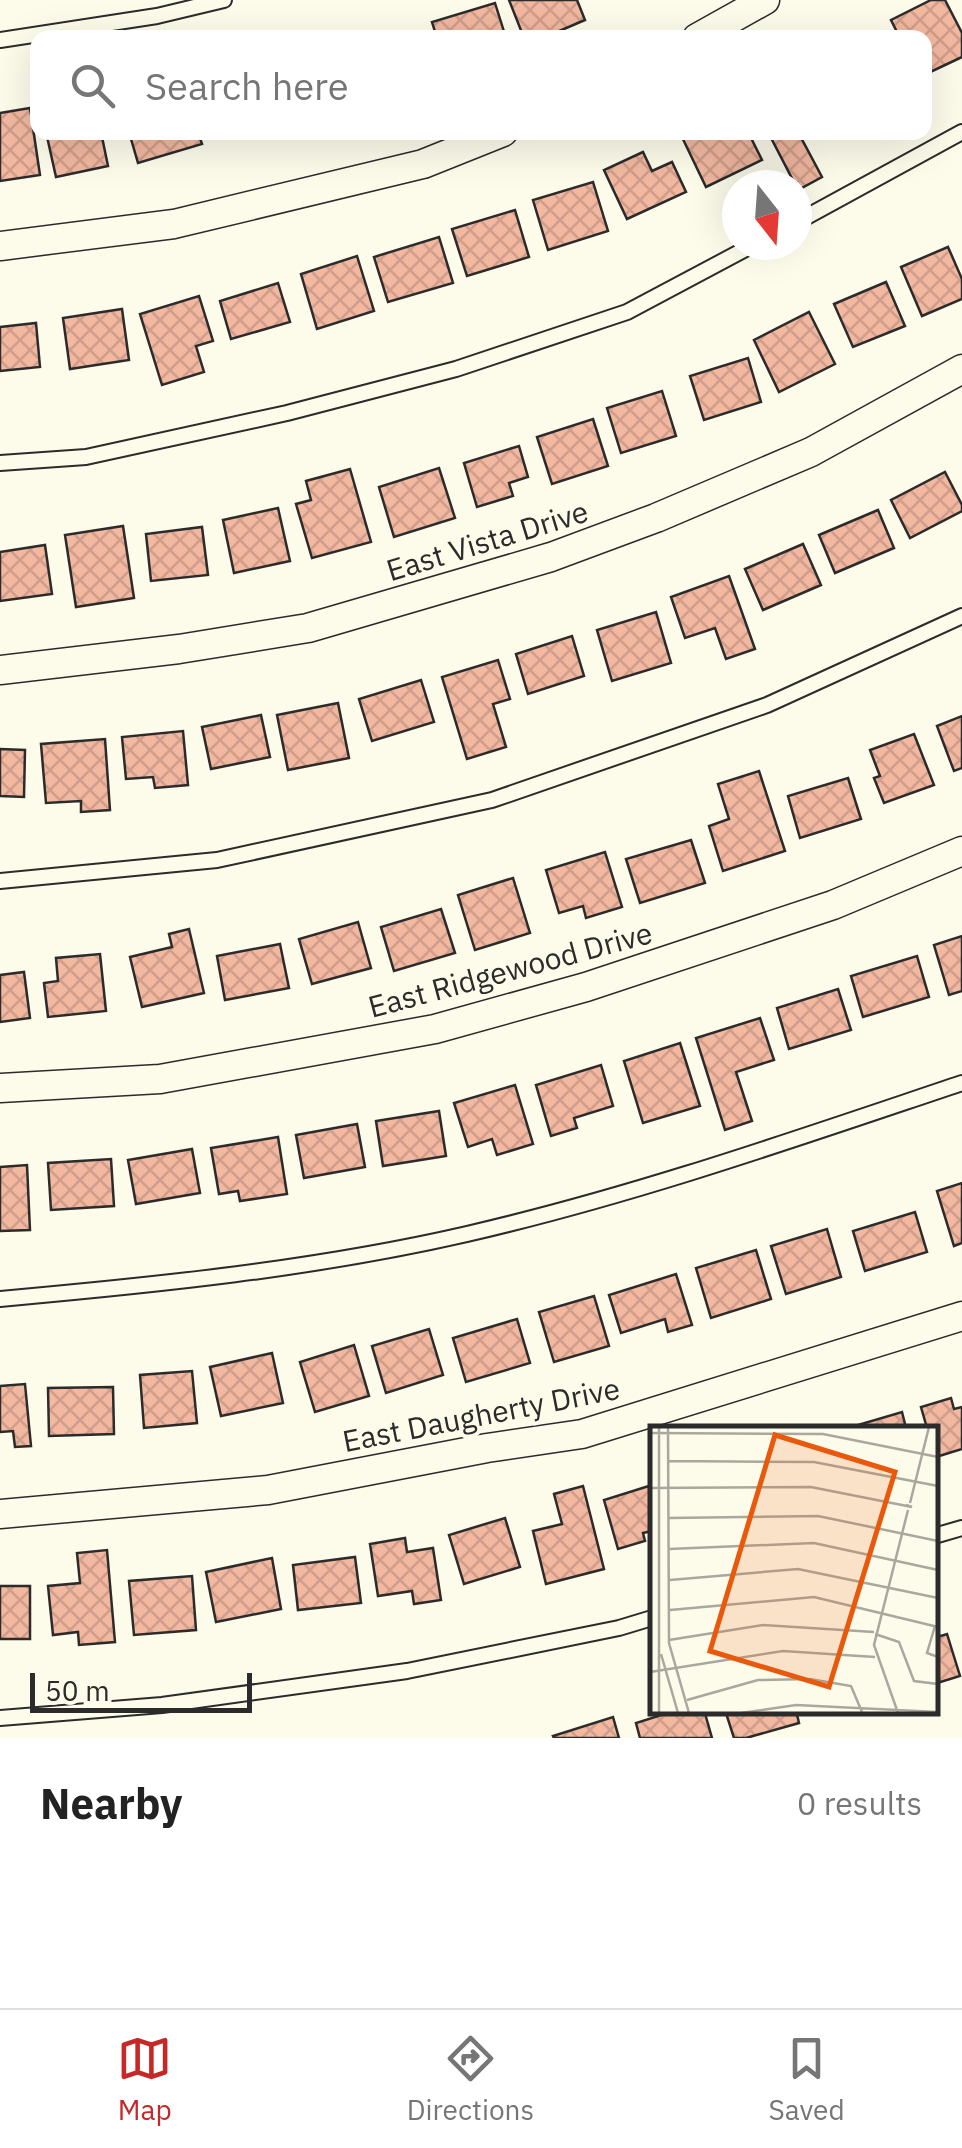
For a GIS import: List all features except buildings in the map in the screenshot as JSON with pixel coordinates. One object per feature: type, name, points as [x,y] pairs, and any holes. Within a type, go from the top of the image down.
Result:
[{"type":"street","points":[[711,30],[765,0]]},
{"type":"street","points":[[0,246],[174,224],[423,164],[483,140]]},
{"type":"street","name":"East Vista Drive","points":[[0,670],[178,649],[308,628],[551,558],[811,452],[962,369]]},
{"type":"street","name":"East Ridgewood Drive","points":[[0,1088],[160,1079],[435,1030],[586,987],[834,905],[962,851]]},
{"type":"street","name":"East Daugherty Drive","points":[[0,1514],[268,1490],[582,1434],[962,1316]]},
{"type":"lane","points":[[65,30],[157,16],[224,0]]},
{"type":"lane","points":[[0,40],[30,35]]},
{"type":"lane","points":[[812,214],[962,132]]},
{"type":"lane","points":[[0,463],[86,457],[287,413],[456,369],[627,312],[725,260]]},
{"type":"lane","points":[[0,882],[216,860],[492,800],[767,706],[962,616]]},
{"type":"lane","points":[[0,1299],[227,1276],[464,1235],[640,1190],[962,1082]]},
{"type":"lane","points":[[937,1535],[962,1528]]},
{"type":"lane","points":[[0,1718],[162,1705],[407,1671],[650,1618]]}]
